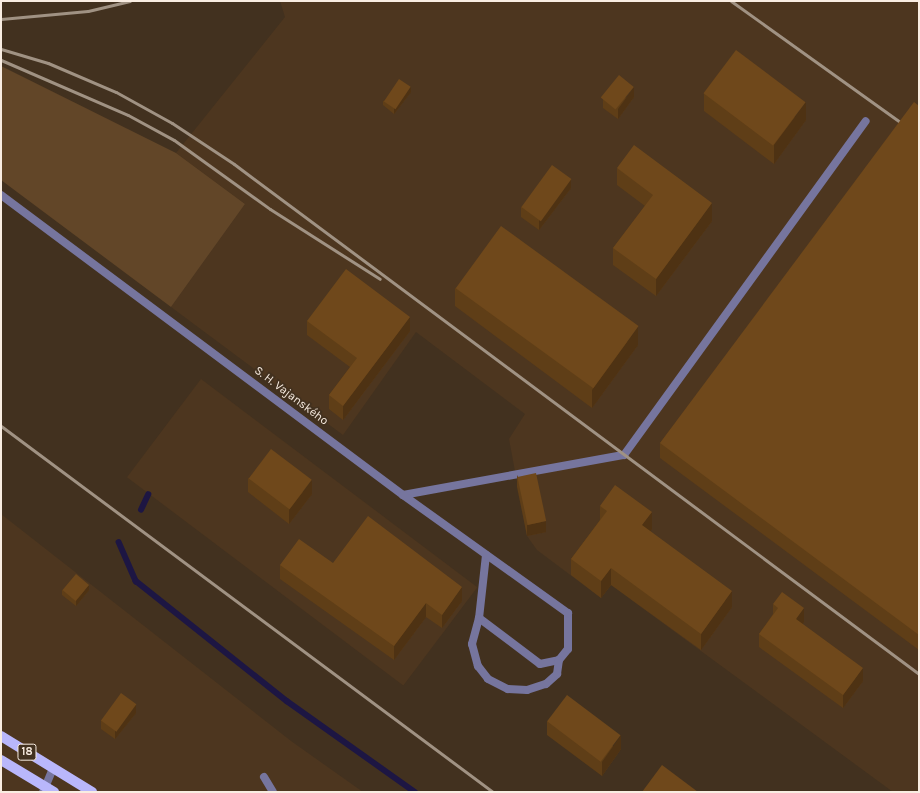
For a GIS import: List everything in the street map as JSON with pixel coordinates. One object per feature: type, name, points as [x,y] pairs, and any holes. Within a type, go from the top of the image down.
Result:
[{"type":"main road","name":"18","points":[[1,736],[92,792]]},
{"type":"main road","name":"18","points":[[1,760],[47,790]]},
{"type":"street","points":[[403,495],[624,455],[866,121]]},
{"type":"street","name":"S. H. Vajanského","points":[[1,195],[403,495],[568,613],[568,649],[559,660]]},
{"type":"street","points":[[479,618],[540,664],[559,660],[557,674],[546,684],[527,690],[508,689],[488,679],[478,666],[472,644],[479,618],[486,555]]},
{"type":"street","points":[[47,790],[53,768]]},
{"type":"street","points":[[264,777],[273,792]]},
{"type":"shaded area","points":[[280,1],[919,1],[919,792],[893,792],[630,599],[641,584],[622,570],[601,598],[537,550],[527,536],[509,439],[525,414],[416,332],[343,435],[171,307],[245,204],[176,153],[285,17]]},
{"type":"shaded area","points":[[1,66],[176,153],[245,204],[171,307],[1,180]]},
{"type":"shaded area","points":[[201,379],[477,587],[403,685],[127,477]]},
{"type":"shaded area","points":[[1,514],[291,741],[363,792],[1,792]]},
{"type":"building","points":[[736,50],[805,102],[773,145],[704,93]]},
{"type":"building","points":[[619,75],[634,87],[616,109],[601,98]]},
{"type":"building","points":[[399,79],[411,87],[396,109],[384,101]]},
{"type":"building","points":[[914,102],[919,106],[919,635],[660,443]]},
{"type":"building","points":[[634,145],[712,203],[656,279],[613,248],[653,195],[617,168]]},
{"type":"building","points":[[552,165],[571,179],[541,221],[521,207]]},
{"type":"building","points":[[501,226],[639,326],[593,388],[456,288]]},
{"type":"building","points":[[346,269],[410,317],[343,406],[329,395],[357,358],[307,321]]},
{"type":"building","points":[[271,449],[312,480],[289,509],[249,479]]},
{"type":"building","points":[[536,473],[546,521],[528,525],[517,477]]},
{"type":"building","points":[[615,485],[652,512],[642,525],[732,591],[701,634],[611,568],[601,581],[571,559],[607,511],[600,506]]},
{"type":"building","points":[[368,516],[462,587],[442,615],[426,603],[394,646],[280,565],[299,539],[333,563]]},
{"type":"building","points":[[76,574],[89,585],[76,601],[63,590]]},
{"type":"building","points":[[782,592],[804,608],[796,619],[863,668],[843,695],[759,634],[778,608],[773,604]]},
{"type":"building","points":[[121,693],[136,704],[116,732],[101,721]]},
{"type":"building","points":[[567,695],[621,735],[601,762],[547,721]]},
{"type":"building","points":[[662,765],[698,792],[642,792]]},
{"type":"waterway","points":[[141,510],[148,495]]},
{"type":"waterway","points":[[119,542],[136,581],[287,701],[415,792]]},
{"type":"railway","points":[[1,19],[88,11],[130,1]]},
{"type":"railway","points":[[731,1],[907,127]]},
{"type":"railway","points":[[1,49],[48,63],[116,92],[172,123],[234,164],[919,674]]},
{"type":"railway","points":[[1,60],[128,115],[174,140],[270,209],[380,279]]},
{"type":"railway","points":[[1,426],[493,792]]}]
